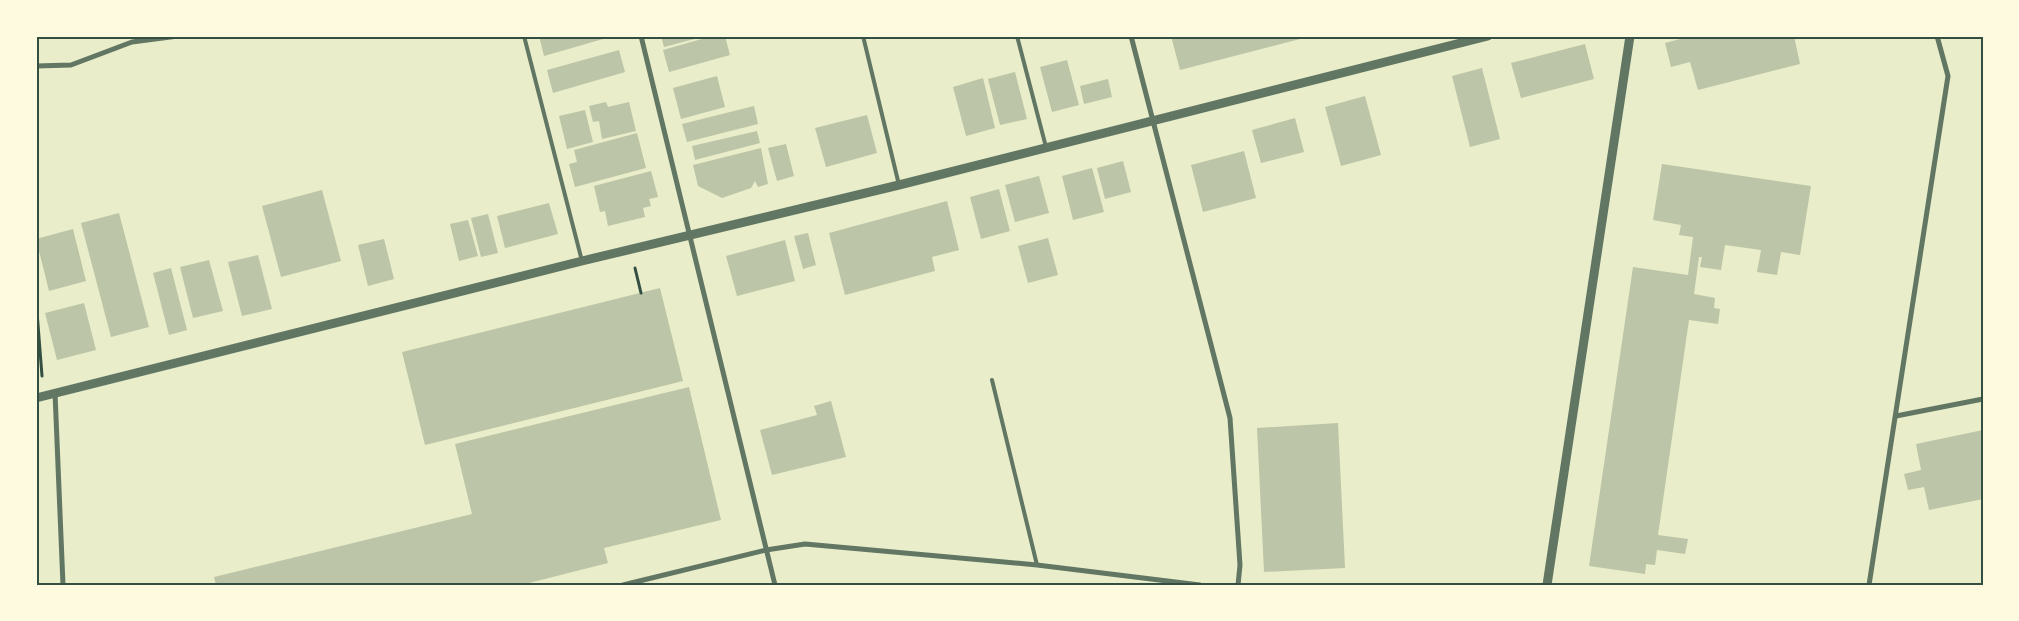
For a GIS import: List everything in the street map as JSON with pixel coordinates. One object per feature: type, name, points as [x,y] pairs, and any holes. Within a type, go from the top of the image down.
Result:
[{"type":"street","points":[[36,66],[71,64],[132,42],[178,36]]},
{"type":"street","points":[[641,36],[775,585]]},
{"type":"street","points":[[1131,36],[1230,418],[1240,565],[1238,585]]},
{"type":"street","points":[[36,398],[690,234],[899,185],[1488,36]]},
{"type":"street","points":[[1546,585],[1630,36]]},
{"type":"street","points":[[1870,585],[1948,76],[1937,36]]},
{"type":"street","points":[[55,393],[63,585]]},
{"type":"street","points":[[1896,416],[1983,399]]},
{"type":"street","points":[[623,585],[644,582],[766,550],[805,544],[1037,565],[1200,585]]},
{"type":"lane","points":[[524,36],[582,261]]},
{"type":"lane","points":[[863,36],[899,185]]},
{"type":"lane","points":[[1017,36],[1046,147]]},
{"type":"lane","points":[[992,380],[1037,565]]},
{"type":"path","points":[[635,265],[641,292]]},
{"type":"path","points":[[36,299],[42,376]]},
{"type":"building","points":[[539,36],[610,36],[610,37],[544,56]]},
{"type":"building","points":[[661,36],[702,36],[702,37],[664,47]]},
{"type":"building","points":[[712,36],[725,36],[730,55],[669,72],[663,50]]},
{"type":"building","points":[[1171,36],[1308,36],[1308,37],[1180,70]]},
{"type":"building","points":[[1683,36],[1794,36],[1800,64],[1698,90],[1690,62],[1671,67],[1665,43],[1684,38]]},
{"type":"building","points":[[1585,44],[1594,79],[1521,98],[1511,63]]},
{"type":"building","points":[[619,50],[625,72],[553,93],[547,70]]},
{"type":"building","points":[[1067,60],[1079,105],[1052,112],[1040,67]]},
{"type":"building","points":[[1482,68],[1500,139],[1470,147],[1452,76]]},
{"type":"building","points":[[1015,72],[1027,119],[1000,125],[988,79]]},
{"type":"building","points":[[717,76],[725,107],[681,119],[673,88]]},
{"type":"building","points":[[983,78],[995,128],[966,136],[953,87]]},
{"type":"building","points":[[1108,79],[1112,97],[1084,104],[1080,86]]},
{"type":"building","points":[[1365,96],[1381,155],[1341,166],[1325,107]]},
{"type":"building","points":[[606,102],[608,107],[629,102],[636,131],[602,139],[599,121],[593,122],[589,106]]},
{"type":"building","points":[[754,106],[758,124],[687,142],[682,124]]},
{"type":"building","points":[[585,110],[593,142],[567,149],[559,116]]},
{"type":"building","points":[[867,115],[877,153],[826,167],[815,128]]},
{"type":"building","points":[[1295,118],[1304,152],[1261,163],[1252,130]]},
{"type":"building","points":[[757,131],[760,143],[695,160],[692,146]]},
{"type":"building","points":[[637,133],[646,168],[575,187],[569,164],[577,162],[574,150]]},
{"type":"building","points":[[786,144],[794,176],[777,181],[768,148]]},
{"type":"building","points":[[761,148],[768,184],[758,187],[755,181],[751,188],[722,198],[698,186],[693,165]]},
{"type":"building","points":[[1244,151],[1256,198],[1203,212],[1191,165]]},
{"type":"building","points":[[1123,161],[1131,192],[1105,199],[1097,168]]},
{"type":"building","points":[[1662,164],[1811,186],[1800,255],[1781,252],[1777,275],[1757,272],[1761,250],[1725,245],[1721,270],[1700,267],[1702,257],[1699,257],[1694,294],[1715,298],[1714,308],[1720,309],[1718,324],[1689,320],[1658,535],[1688,539],[1685,554],[1657,550],[1655,565],[1646,564],[1645,574],[1589,566],[1633,267],[1688,275],[1693,237],[1679,235],[1681,225],[1653,220]]},
{"type":"building","points":[[1092,168],[1104,212],[1073,220],[1062,176]]},
{"type":"building","points":[[651,171],[658,197],[649,199],[651,206],[643,208],[645,217],[608,226],[605,211],[600,212],[594,186]]},
{"type":"building","points":[[1039,176],[1049,213],[1015,222],[1005,185]]},
{"type":"building","points":[[999,189],[1010,231],[981,239],[970,197]]},
{"type":"building","points":[[322,190],[341,261],[281,277],[262,206]]},
{"type":"building","points":[[947,201],[959,250],[932,257],[935,271],[845,295],[829,233]]},
{"type":"building","points":[[549,203],[558,234],[505,248],[497,216]]},
{"type":"building","points":[[119,213],[149,327],[111,337],[81,223]]},
{"type":"building","points":[[488,214],[498,253],[481,257],[471,218]]},
{"type":"building","points":[[468,220],[478,256],[459,261],[450,224]]},
{"type":"building","points":[[73,229],[86,281],[49,291],[36,239]]},
{"type":"building","points":[[808,233],[816,265],[803,269],[794,236]]},
{"type":"building","points":[[1048,238],[1058,275],[1028,283],[1018,246]]},
{"type":"building","points":[[384,239],[394,279],[368,286],[358,245]]},
{"type":"building","points":[[785,240],[795,281],[737,296],[726,256]]},
{"type":"building","points":[[258,255],[272,309],[242,316],[228,262]]},
{"type":"building","points":[[209,260],[223,311],[193,318],[180,267]]},
{"type":"building","points":[[171,268],[187,330],[169,335],[153,273]]},
{"type":"building","points":[[660,288],[683,381],[425,445],[402,352]]},
{"type":"building","points":[[84,303],[96,350],[57,360],[45,313]]},
{"type":"building","points":[[689,387],[721,520],[604,548],[608,563],[521,585],[216,585],[214,577],[472,514],[455,444]]},
{"type":"building","points":[[831,401],[846,457],[772,475],[760,430],[817,415],[814,406]]},
{"type":"building","points":[[1338,423],[1345,568],[1264,572],[1257,428]]},
{"type":"building","points":[[1983,430],[1983,499],[1929,510],[1924,487],[1908,490],[1904,474],[1921,470],[1916,444]]}]
